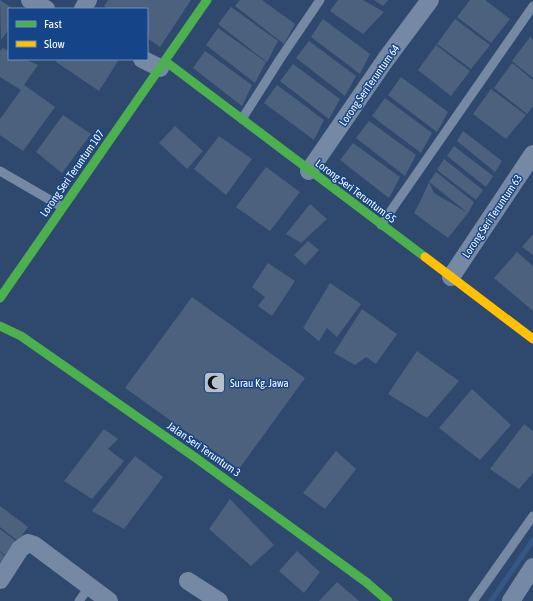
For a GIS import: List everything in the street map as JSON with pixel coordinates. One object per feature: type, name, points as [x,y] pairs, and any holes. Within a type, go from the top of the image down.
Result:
[{"type":"street","points":[[30,0],[44,8]]},
{"type":"street","name":"Lorong Seri Teruntum 107","points":[[0,298],[207,0]]},
{"type":"street","name":"Lorong SeriTeruntum 64","points":[[309,170],[386,59],[430,0]]},
{"type":"street","points":[[146,60],[163,65]]},
{"type":"street","name":"Lorong Seri Teruntum 65","points":[[163,65],[242,119],[533,339]]},
{"type":"street","name":"Lorong Seri Teruntum 63","points":[[451,277],[533,154]]},
{"type":"street","name":"Jalan Seri Teruntum 3","points":[[0,326],[21,336],[196,458],[366,582],[388,601]]},
{"type":"street","points":[[0,580],[20,549],[28,543],[34,545],[84,594],[109,601]]},
{"type":"street","points":[[511,601],[533,567]]},
{"type":"street","points":[[188,581],[219,601]]},
{"type":"lane","points":[[242,119],[320,0]]},
{"type":"lane","points":[[381,225],[533,6]]},
{"type":"lane","points":[[0,171],[62,207]]},
{"type":"lane","points":[[473,601],[533,516]]},
{"type":"building","points":[[0,0],[12,8],[8,8],[8,30],[1,40]]},
{"type":"building","points":[[108,0],[191,0],[160,47],[148,39],[148,8],[107,8],[104,6]]},
{"type":"building","points":[[240,0],[262,0],[295,24],[284,44],[235,6]]},
{"type":"building","points":[[338,0],[363,0],[384,12],[363,34],[330,11]]},
{"type":"building","points":[[374,0],[388,0],[383,6]]},
{"type":"building","points":[[470,0],[485,0],[510,19],[491,43],[457,17]]},
{"type":"building","points":[[231,7],[278,41],[267,62],[218,24]]},
{"type":"building","points":[[323,19],[370,54],[360,74],[311,37]]},
{"type":"building","points":[[455,19],[490,45],[471,69],[437,44]]},
{"type":"building","points":[[218,28],[266,62],[255,83],[206,45]]},
{"type":"building","points":[[530,37],[533,39],[533,78],[512,61]]},
{"type":"building","points":[[309,41],[356,76],[345,96],[296,58]]},
{"type":"building","points":[[436,45],[470,71],[451,96],[418,70]]},
{"type":"building","points":[[3,48],[8,50],[8,60],[27,60],[38,65],[24,85],[55,107],[23,151],[0,135],[0,119],[21,90],[0,77],[0,51]]},
{"type":"building","points":[[205,51],[252,85],[242,106],[193,68]]},
{"type":"building","points":[[57,60],[118,61],[99,91],[56,62]]},
{"type":"building","points":[[512,63],[533,80],[533,106],[527,114],[494,88]]},
{"type":"building","points":[[293,64],[340,99],[329,119],[280,81]]},
{"type":"building","points":[[401,77],[448,112],[437,132],[388,95]]},
{"type":"building","points":[[277,85],[324,120],[314,140],[264,103]]},
{"type":"building","points":[[491,89],[526,115],[506,139],[473,114]]},
{"type":"building","points":[[385,98],[432,133],[421,153],[372,116]]},
{"type":"building","points":[[63,115],[91,134],[62,173],[36,152]]},
{"type":"building","points":[[369,121],[416,155],[405,176],[356,138]]},
{"type":"building","points":[[175,126],[203,151],[187,169],[159,143]]},
{"type":"building","points":[[463,131],[502,161],[495,172],[457,141]]},
{"type":"building","points":[[219,136],[252,159],[226,195],[194,169]]},
{"type":"building","points":[[353,143],[400,177],[389,198],[340,160]]},
{"type":"building","points":[[454,146],[493,176],[486,187],[447,156]]},
{"type":"building","points":[[444,159],[483,190],[476,200],[437,170]]},
{"type":"building","points":[[266,167],[300,192],[270,231],[236,207]]},
{"type":"building","points":[[436,172],[474,202],[468,213],[429,182]]},
{"type":"building","points":[[429,182],[434,193],[468,213],[448,238],[414,213]]},
{"type":"building","points":[[310,204],[327,219],[301,243],[286,234]]},
{"type":"building","points":[[533,234],[533,255],[522,247]]},
{"type":"building","points":[[308,241],[319,250],[305,265],[294,255]]},
{"type":"building","points":[[517,252],[533,266],[533,311],[494,278]]},
{"type":"building","points":[[268,263],[295,281],[272,316],[258,306],[265,297],[252,287]]},
{"type":"building","points":[[330,283],[361,304],[337,337],[327,328],[319,341],[303,328]]},
{"type":"building","name":"Surau Kg. Jawa","points":[[192,297],[305,378],[239,469],[125,388]]},
{"type":"building","points":[[362,309],[397,334],[376,364],[366,357],[355,365],[334,353]]},
{"type":"building","points":[[417,351],[459,381],[427,418],[388,394]]},
{"type":"building","points":[[472,389],[511,425],[480,460],[439,428]]},
{"type":"building","points":[[524,424],[533,431],[533,473],[519,489],[490,469]]},
{"type":"building","points":[[104,429],[118,439],[108,449],[124,461],[92,499],[64,481]]},
{"type":"building","points":[[336,451],[356,469],[325,509],[303,493]]},
{"type":"building","points":[[135,456],[163,477],[124,529],[92,511]]},
{"type":"building","points":[[230,499],[274,545],[251,566],[209,529]]},
{"type":"building","points":[[0,506],[28,527],[18,541],[0,527]]},
{"type":"building","points":[[0,529],[16,541],[5,555],[0,551]]},
{"type":"building","points":[[297,551],[320,572],[304,593],[279,571]]},
{"type":"building","points":[[0,552],[5,556],[0,563]]},
{"type":"building","points":[[337,582],[359,601],[319,601]]},
{"type":"waterway","points":[[491,601],[533,540]]},
{"type":"traffic: fast","points":[[0,298],[207,0]]},
{"type":"traffic: fast","points":[[165,61],[425,257]]},
{"type":"traffic: fast","points":[[0,326],[21,336],[196,458],[366,582],[388,601]]},
{"type":"traffic: slow","points":[[425,257],[533,339]]},
{"type":"place","name":"Surau Kg. Jawa","points":[[215,383]]}]
